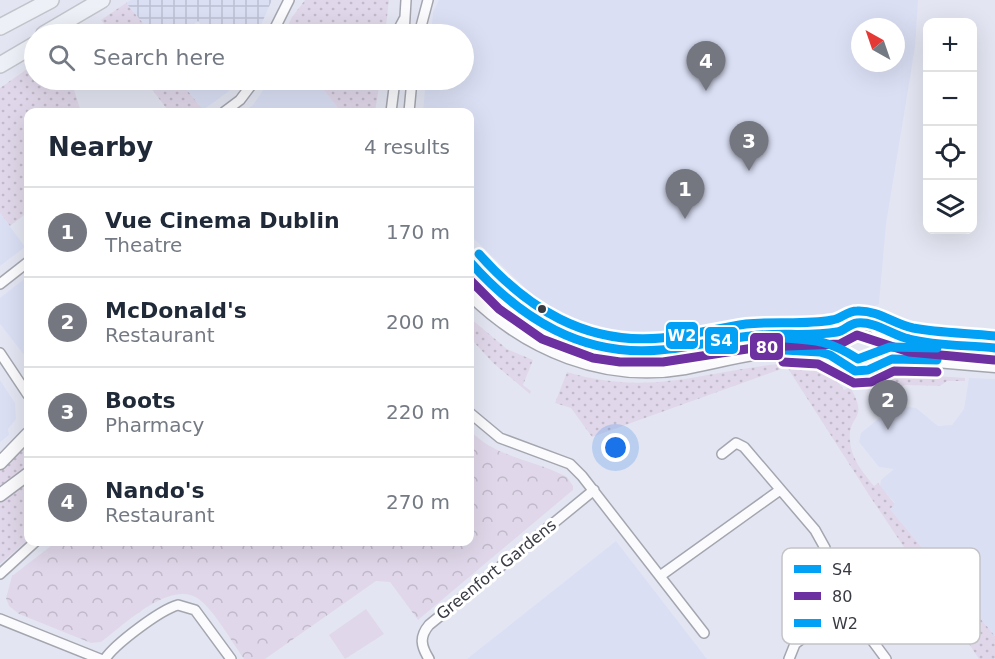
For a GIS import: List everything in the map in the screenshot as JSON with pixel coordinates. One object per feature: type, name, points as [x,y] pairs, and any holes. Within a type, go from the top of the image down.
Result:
[{"type":"highway","points":[[0,27],[51,0]]},
{"type":"highway","points":[[61,24],[102,0]]},
{"type":"highway","points":[[67,24],[102,0]]},
{"type":"highway","points":[[0,56],[24,44]]},
{"type":"highway","points":[[0,64],[24,51]]},
{"type":"street","points":[[277,24],[289,0]]},
{"type":"street","points":[[404,24],[405,0]]},
{"type":"street","points":[[422,24],[428,0]]},
{"type":"street","points":[[401,24],[404,19]]},
{"type":"street","points":[[229,108],[240,100],[248,90]]},
{"type":"street","points":[[392,108],[394,90]]},
{"type":"street","points":[[409,108],[411,90]]},
{"type":"street","points":[[0,284],[24,265]]},
{"type":"street","points":[[474,266],[505,301],[535,322],[573,340],[609,349],[650,351],[750,335],[839,332]]},
{"type":"street","points":[[474,298],[505,325],[535,344],[562,356],[609,368],[659,371],[795,349],[820,352],[850,370],[861,372],[902,358],[995,366]]},
{"type":"street","points":[[841,363],[835,348],[839,332],[848,324],[857,321],[911,340],[995,348]]},
{"type":"street","points":[[876,327],[885,345],[879,364]]},
{"type":"street","points":[[0,353],[24,383]]},
{"type":"street","points":[[474,416],[500,438],[570,464],[594,490],[704,633]]},
{"type":"street","points":[[0,463],[24,438]]},
{"type":"street","points":[[722,454],[736,442],[744,447],[815,530],[825,548]]},
{"type":"street","points":[[0,495],[24,477]]},
{"type":"street","name":"Greenfort Gardens","points":[[429,659],[422,646],[421,638],[429,625],[594,490]]},
{"type":"street","points":[[660,576],[780,490]]},
{"type":"street","points":[[0,573],[30,546]]},
{"type":"street","points":[[0,620],[102,659],[135,632],[178,605],[195,610],[231,659]]},
{"type":"street","points":[[789,659],[795,644]]},
{"type":"street","points":[[875,644],[886,659]]},
{"type":"shaded area","points":[[131,0],[272,0],[261,24],[201,24],[198,21],[194,24],[144,24],[126,3]]},
{"type":"shaded area","points":[[439,0],[918,0],[915,47],[886,224],[879,304],[849,319],[826,327],[787,326],[735,331],[688,341],[655,342],[592,335],[563,324],[474,239],[474,108],[423,108],[425,90],[474,90],[474,24],[432,24],[433,12]]},
{"type":"shaded area","points":[[187,90],[230,90],[206,108],[201,108]]},
{"type":"shaded area","points":[[263,90],[324,90],[338,108],[249,108]]},
{"type":"shaded area","points":[[0,213],[24,248],[0,266]]},
{"type":"shaded area","points":[[24,279],[24,355],[0,324],[0,298]]},
{"type":"shaded area","points":[[969,378],[995,379],[995,636],[980,618],[980,548],[922,548],[890,509],[895,503],[880,486],[881,480],[894,469],[879,467],[859,442],[861,433],[893,407],[916,408],[938,426],[952,425],[964,409]]},
{"type":"shaded area","points":[[0,380],[15,403],[16,419],[8,429],[9,435],[0,442]]},
{"type":"shaded area","points":[[616,541],[707,659],[467,659]]},
{"type":"green space","points":[[305,0],[389,0],[386,24],[289,24]]},
{"type":"green space","points":[[126,3],[144,24],[104,24],[101,20]]},
{"type":"green space","points":[[24,71],[24,90],[74,90],[80,108],[24,108],[24,215],[10,226],[0,213],[0,88]]},
{"type":"green space","points":[[152,90],[187,90],[201,108],[166,108]]},
{"type":"green space","points":[[324,90],[378,90],[376,108],[338,108]]},
{"type":"green space","points":[[494,301],[535,329],[556,339],[578,348],[624,358],[674,356],[788,339],[787,344],[669,364],[627,365],[597,361],[541,341],[490,306]]},
{"type":"green space","points":[[474,321],[507,349],[533,360],[523,385],[531,391],[530,394],[493,363],[474,342]]},
{"type":"green space","points":[[892,343],[964,352],[969,358],[891,354]]},
{"type":"green space","points":[[791,363],[808,365],[822,369],[834,377],[844,390],[850,387],[858,406],[857,416],[850,431],[851,447],[855,459],[874,486],[878,483],[895,504],[890,509],[922,548],[905,548],[787,367],[592,437],[571,408],[555,403],[567,372],[598,379],[654,382],[680,380]]},
{"type":"green space","points":[[895,373],[965,378],[965,381],[947,381],[940,386],[905,385],[886,389],[877,385]]},
{"type":"green space","points":[[474,434],[491,447],[567,477],[573,486],[573,490],[418,620],[390,582],[376,581],[265,659],[244,659],[212,612],[200,600],[189,595],[176,594],[162,599],[135,615],[101,642],[91,643],[19,614],[9,606],[6,598],[12,576],[51,546],[474,546]]},
{"type":"green space","points":[[24,447],[24,470],[0,488],[0,468]]},
{"type":"green space","points":[[24,484],[24,543],[0,564],[0,502]]},
{"type":"green space","points":[[366,609],[384,634],[345,659],[329,635]]},
{"type":"green space","points":[[980,618],[995,636],[995,659],[979,659],[969,644],[980,644]]},
{"type":"transit line","name":"W2","points":[[479,254],[517,291],[538,306],[559,319],[583,329],[607,335],[633,339],[672,337],[746,324],[822,321],[835,319],[850,312],[865,311],[913,328],[995,336]]},
{"type":"transit line","name":"S4","points":[[474,266],[510,301],[532,317],[579,340],[605,347],[632,351],[672,349],[739,337],[826,333],[864,323],[919,341],[995,348]]},
{"type":"transit line","name":"80","points":[[474,284],[499,309],[542,339],[593,358],[620,362],[663,362],[760,347],[840,344],[857,335],[909,352],[994,360]]},
{"type":"transit line","name":"W2","points":[[785,338],[823,342],[858,359],[890,347],[937,348]]},
{"type":"transit line","name":"S4","points":[[784,350],[820,352],[830,355],[855,371],[868,370],[892,359],[937,360]]},
{"type":"transit line","name":"80","points":[[783,362],[818,364],[854,383],[871,382],[894,371],[937,372]]},
{"type":"place","name":"Nando's","points":[[706,91]]},
{"type":"place","name":"Boots","points":[[749,171]]},
{"type":"place","name":"Vue Cinema Dublin","points":[[685,219]]},
{"type":"place","name":"McDonald's","points":[[888,430]]}]
